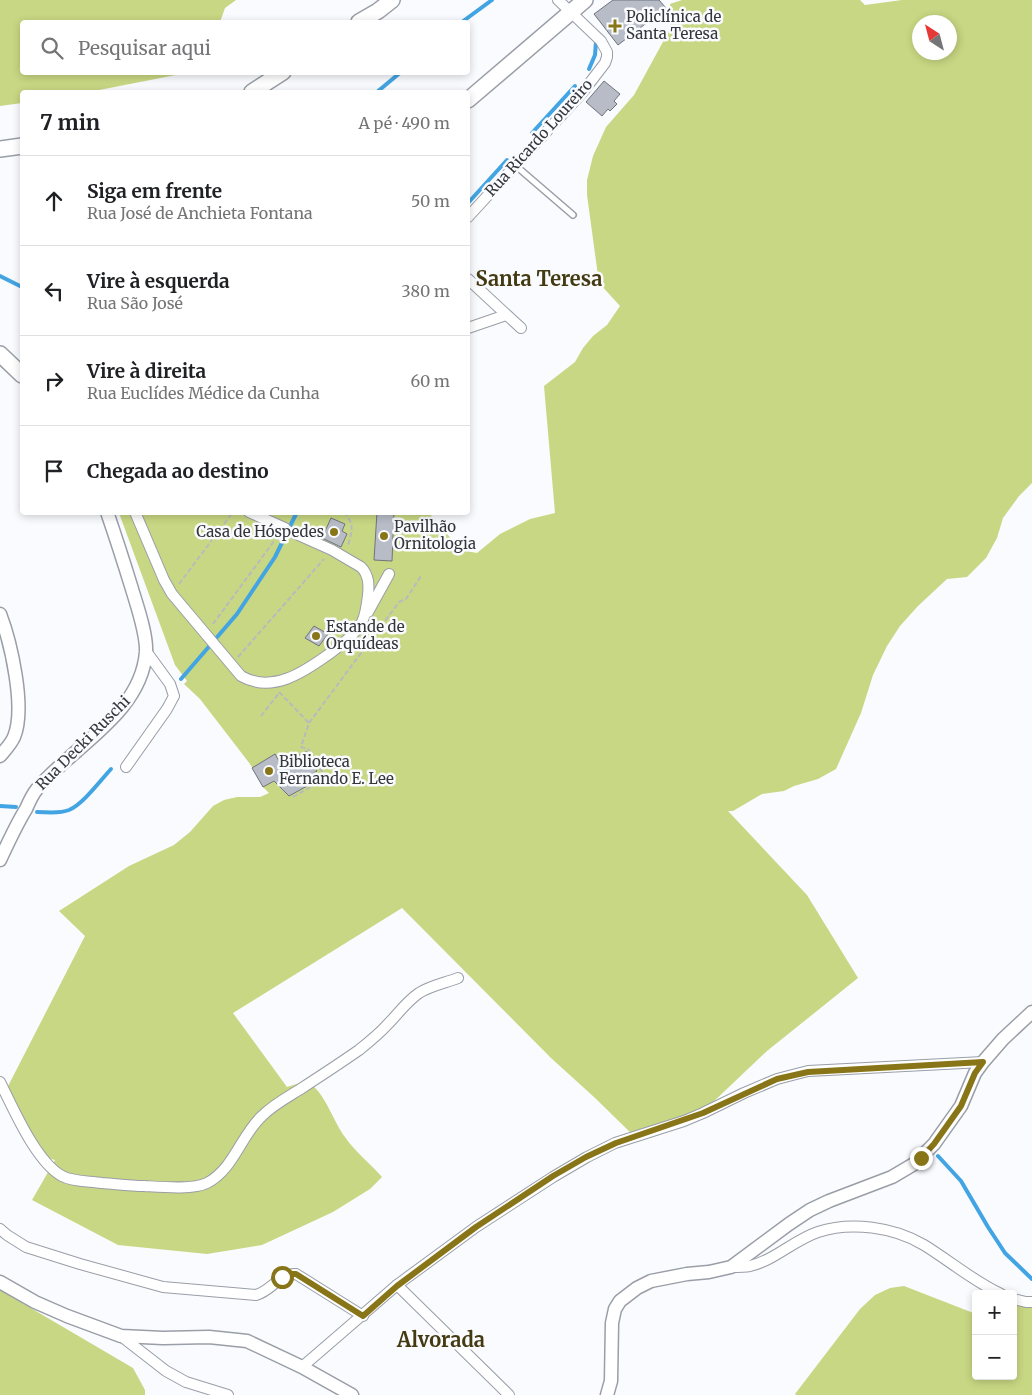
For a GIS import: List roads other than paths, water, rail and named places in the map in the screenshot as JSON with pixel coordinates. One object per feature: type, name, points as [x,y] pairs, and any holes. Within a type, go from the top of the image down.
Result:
[{"type":"main road","points":[[362,20],[392,0]]},
{"type":"main road","points":[[470,98],[585,0]]},
{"type":"main road","points":[[255,90],[279,75]]},
{"type":"main road","points":[[0,149],[20,146]]},
{"type":"main road","points":[[0,354],[20,373]]},
{"type":"street","points":[[558,0],[571,12]]},
{"type":"street","name":"Rua Ricardo Loureiro","points":[[470,215],[591,83],[602,68],[607,52],[601,41],[571,12]]},
{"type":"street","points":[[470,281],[521,328]]},
{"type":"street","points":[[470,327],[506,315]]},
{"type":"street","points":[[109,515],[141,617],[146,651],[170,684],[174,696],[126,767]]},
{"type":"street","points":[[136,515],[164,580],[172,594],[241,676],[249,680],[269,682],[282,680],[299,674],[317,662],[358,628],[389,574]]},
{"type":"street","points":[[256,515],[332,550],[361,567],[366,574],[368,588],[363,619]]},
{"type":"street","points":[[0,614],[10,649],[18,710],[14,736],[0,756]]},
{"type":"street","name":"Rua Decki Ruschi","points":[[0,860],[35,791],[124,706],[138,683],[146,651]]},
{"type":"street","points":[[0,1082],[38,1153],[54,1171],[64,1177],[76,1180],[140,1186],[200,1186],[209,1182],[221,1172],[252,1126],[279,1102],[358,1050],[389,1024],[403,1006],[420,992],[458,978]]},
{"type":"street","points":[[731,1267],[810,1210],[838,1197],[892,1177],[921,1158],[934,1144],[961,1106],[975,1073],[983,1062],[1003,1038],[1032,1012]]},
{"type":"street","points":[[302,1367],[397,1286],[476,1227],[553,1176],[586,1157],[616,1143],[703,1113],[777,1079],[808,1072],[983,1062]]},
{"type":"street","points":[[607,1395],[611,1381],[612,1323],[615,1309],[620,1301],[637,1288],[651,1281],[758,1263],[801,1239],[827,1229],[851,1226],[880,1228],[904,1235],[923,1244],[966,1275],[994,1290]]},
{"type":"street","points":[[0,1229],[26,1246],[80,1264],[163,1286],[256,1295],[269,1290],[286,1274],[296,1274],[363,1316]]},
{"type":"street","points":[[0,1282],[35,1302],[66,1316],[122,1336],[164,1338],[209,1337],[247,1341],[302,1367],[352,1395]]},
{"type":"street","points":[[397,1286],[509,1395]]},
{"type":"street","points":[[1017,1300],[1032,1302]]},
{"type":"street","points":[[122,1336],[166,1371],[186,1382],[228,1395]]},
{"type":"lane","points":[[515,165],[573,215]]},
{"type":"waterway","points":[[465,20],[492,0]]},
{"type":"waterway","points":[[589,69],[595,55],[596,42]]},
{"type":"waterway","points":[[379,90],[397,75]]},
{"type":"waterway","points":[[532,133],[575,86]]},
{"type":"waterway","points":[[470,201],[507,160]]},
{"type":"waterway","points":[[0,276],[20,286]]},
{"type":"waterway","points":[[181,679],[237,614],[275,557],[296,515]]},
{"type":"waterway","points":[[37,812],[69,810],[86,798],[111,769]]},
{"type":"waterway","points":[[0,806],[16,807]]},
{"type":"waterway","points":[[938,1156],[961,1181],[1005,1253],[1032,1279]]},
{"type":"place","name":"Policlínica de Santa Teresa","points":[[615,26]]},
{"type":"place","name":"Casa de Hóspedes","points":[[334,532]]},
{"type":"place","name":"Pavilhão Ornitologia","points":[[384,536]]},
{"type":"place","name":"Estande de Orquídeas","points":[[316,636]]},
{"type":"place","name":"Biblioteca Fernando E. Lee","points":[[269,771]]},
{"type":"district","name":"Santa Teresa","points":[[539,279]]},
{"type":"district","name":"Alvorada","points":[[441,1340]]}]
